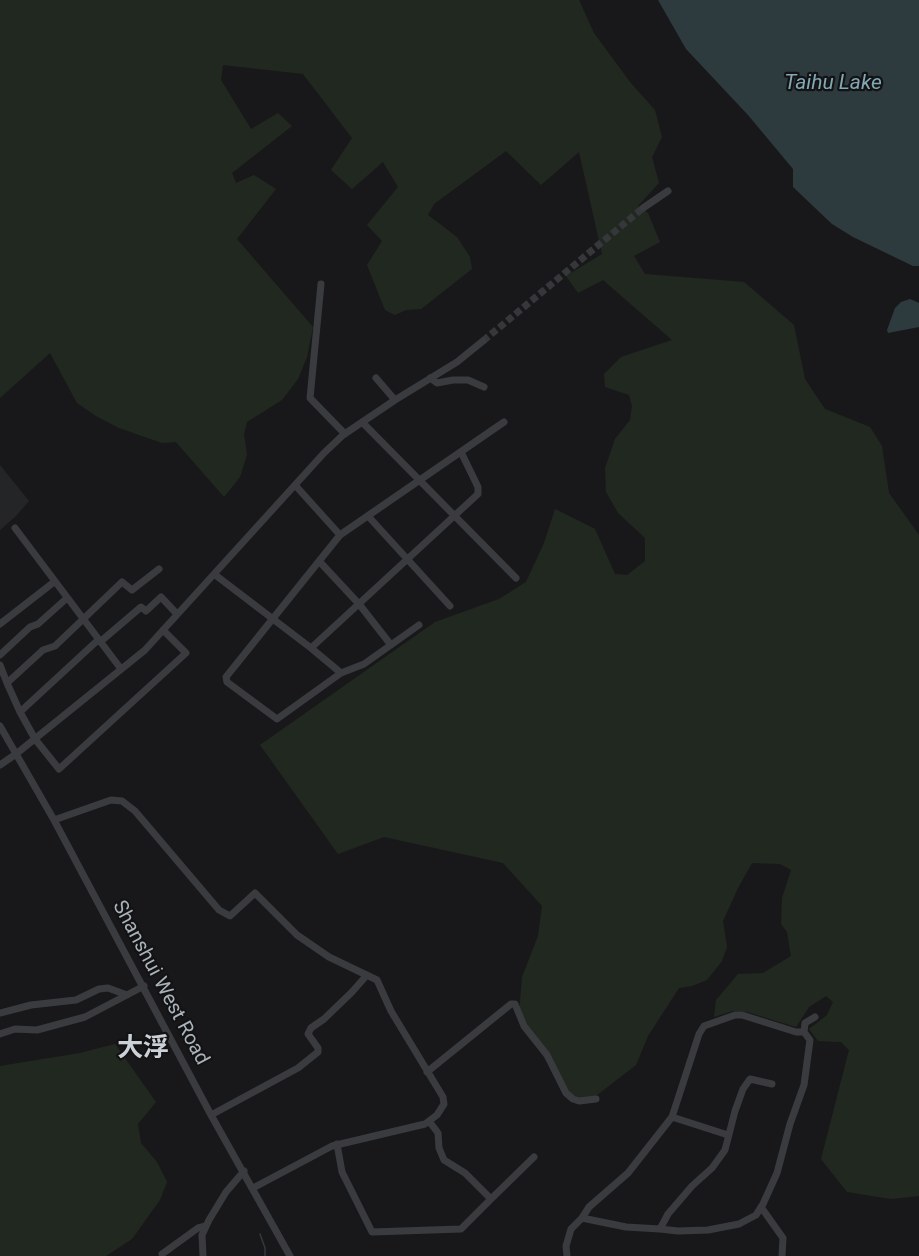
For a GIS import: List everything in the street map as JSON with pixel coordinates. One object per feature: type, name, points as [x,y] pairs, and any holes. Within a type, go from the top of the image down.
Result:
[{"type":"street","points":[[643,208],[668,191]]},
{"type":"street","points":[[321,284],[310,398],[345,434]]},
{"type":"street","points":[[0,765],[145,650],[324,453],[345,434],[457,362],[483,342]]},
{"type":"street","points":[[376,378],[395,400]]},
{"type":"street","points":[[430,378],[437,383],[468,380],[484,387]]},
{"type":"street","points":[[362,422],[516,578]]},
{"type":"street","points":[[419,625],[364,664],[341,673],[276,719],[226,682],[226,677],[340,535],[504,422]]},
{"type":"street","points":[[311,648],[478,494],[478,488],[461,452]]},
{"type":"street","points":[[295,485],[340,535]]},
{"type":"street","points":[[368,516],[450,606]]},
{"type":"street","points":[[15,528],[121,669]]},
{"type":"street","points":[[319,561],[359,604],[391,645]]},
{"type":"street","points":[[7,683],[43,650],[55,646],[122,582],[132,590],[159,569]]},
{"type":"street","points":[[214,574],[341,673]]},
{"type":"street","points":[[0,624],[54,582]]},
{"type":"street","points":[[20,712],[99,641],[141,607],[146,611],[161,597],[177,614]]},
{"type":"street","points":[[0,655],[30,627],[38,624],[67,598]]},
{"type":"street","points":[[0,665],[20,712],[35,739],[58,769],[186,653],[163,630]]},
{"type":"street","name":"Shanshui West Road","points":[[0,726],[54,820],[211,1115],[290,1256]]},
{"type":"street","points":[[54,820],[111,800],[122,801],[135,811],[219,910],[230,916],[255,893],[297,935],[329,957],[377,980],[391,1011],[442,1097],[444,1104],[437,1115],[429,1121],[408,1130],[337,1144],[286,1168],[253,1188]]},
{"type":"street","points":[[211,1115],[298,1068],[318,1052],[318,1048],[308,1034],[311,1028],[324,1019],[367,975]]},
{"type":"street","points":[[0,1034],[15,1029],[37,1030],[85,1017],[144,986]]},
{"type":"street","points":[[0,1013],[31,1005],[76,1000],[99,989],[108,988],[127,995]]},
{"type":"street","points":[[427,1072],[511,1004],[515,1004],[524,1026],[547,1055],[566,1093],[579,1101],[596,1099]]},
{"type":"street","points":[[567,1256],[571,1229],[589,1207],[628,1173],[672,1117],[699,1034],[704,1026],[735,1015],[742,1015],[796,1032],[804,1032]]},
{"type":"street","points":[[582,1218],[626,1227],[678,1231],[708,1230],[739,1224],[756,1215],[777,1173],[790,1124],[804,1085],[810,1040],[804,1032],[805,1023],[815,1017]]},
{"type":"street","points":[[660,1229],[668,1214],[692,1186],[712,1168],[725,1150],[743,1089],[750,1079],[772,1084]]},
{"type":"street","points":[[672,1117],[729,1135]]},
{"type":"street","points":[[429,1121],[438,1133],[439,1148],[444,1160],[465,1173],[491,1200]]},
{"type":"street","points":[[337,1144],[342,1172],[372,1232],[460,1229],[534,1157]]},
{"type":"street","points":[[203,1256],[202,1235],[206,1226],[226,1192],[244,1171]]},
{"type":"street","points":[[761,1207],[783,1238],[782,1256]]},
{"type":"street","points":[[162,1254],[198,1228],[206,1226]]},
{"type":"shaded area","points":[[0,0],[579,0],[594,33],[630,82],[655,110],[662,137],[652,157],[659,183],[638,206],[648,213],[660,242],[634,256],[645,274],[744,282],[794,325],[805,379],[825,409],[870,427],[882,446],[889,493],[919,535],[919,1196],[891,1199],[847,1192],[821,1159],[849,1050],[841,1042],[818,1041],[809,1029],[827,1015],[833,1002],[826,996],[809,1007],[796,1027],[747,1012],[733,1011],[714,1017],[716,1000],[738,974],[763,973],[791,956],[787,932],[781,924],[782,898],[791,870],[780,864],[752,863],[723,921],[727,947],[722,961],[707,980],[679,988],[648,1036],[636,1065],[588,1102],[563,1090],[519,1014],[522,977],[538,936],[542,906],[503,863],[384,837],[338,854],[260,745],[435,622],[499,599],[526,582],[544,543],[555,509],[595,529],[615,574],[627,575],[645,561],[645,538],[618,513],[606,492],[605,468],[615,439],[630,420],[632,406],[629,395],[605,387],[604,374],[621,357],[672,340],[603,280],[578,293],[566,276],[602,254],[579,152],[541,185],[506,151],[434,204],[428,215],[457,237],[470,257],[472,269],[421,309],[406,310],[395,315],[385,310],[367,265],[382,241],[367,225],[398,187],[383,162],[352,189],[331,170],[352,138],[303,74],[223,65],[221,80],[251,129],[278,113],[292,126],[232,173],[236,183],[254,175],[276,189],[237,239],[313,327],[307,357],[298,379],[282,400],[247,422],[244,434],[247,455],[240,477],[224,497],[176,442],[162,443],[119,428],[77,403],[50,353],[0,398]]},
{"type":"shaded area","points":[[0,465],[29,501],[0,530]]},
{"type":"shaded area","points":[[115,1044],[156,1102],[138,1124],[141,1143],[157,1162],[167,1182],[160,1200],[132,1239],[106,1256],[0,1256],[0,1066],[80,1053]]},
{"type":"water","name":"Taihu Lake","points":[[658,0],[919,0],[919,266],[913,266],[853,237],[832,224],[793,187],[793,169],[748,115],[686,49]]},
{"type":"water","points":[[910,299],[919,303],[919,327],[888,333],[895,308],[901,302]]},
{"type":"waterway","points":[[260,1234],[265,1256]]},
{"type":"tunnel","points":[[483,341],[643,208]]},
{"type":"district","name":"大浮","points":[[143,1049]]}]
